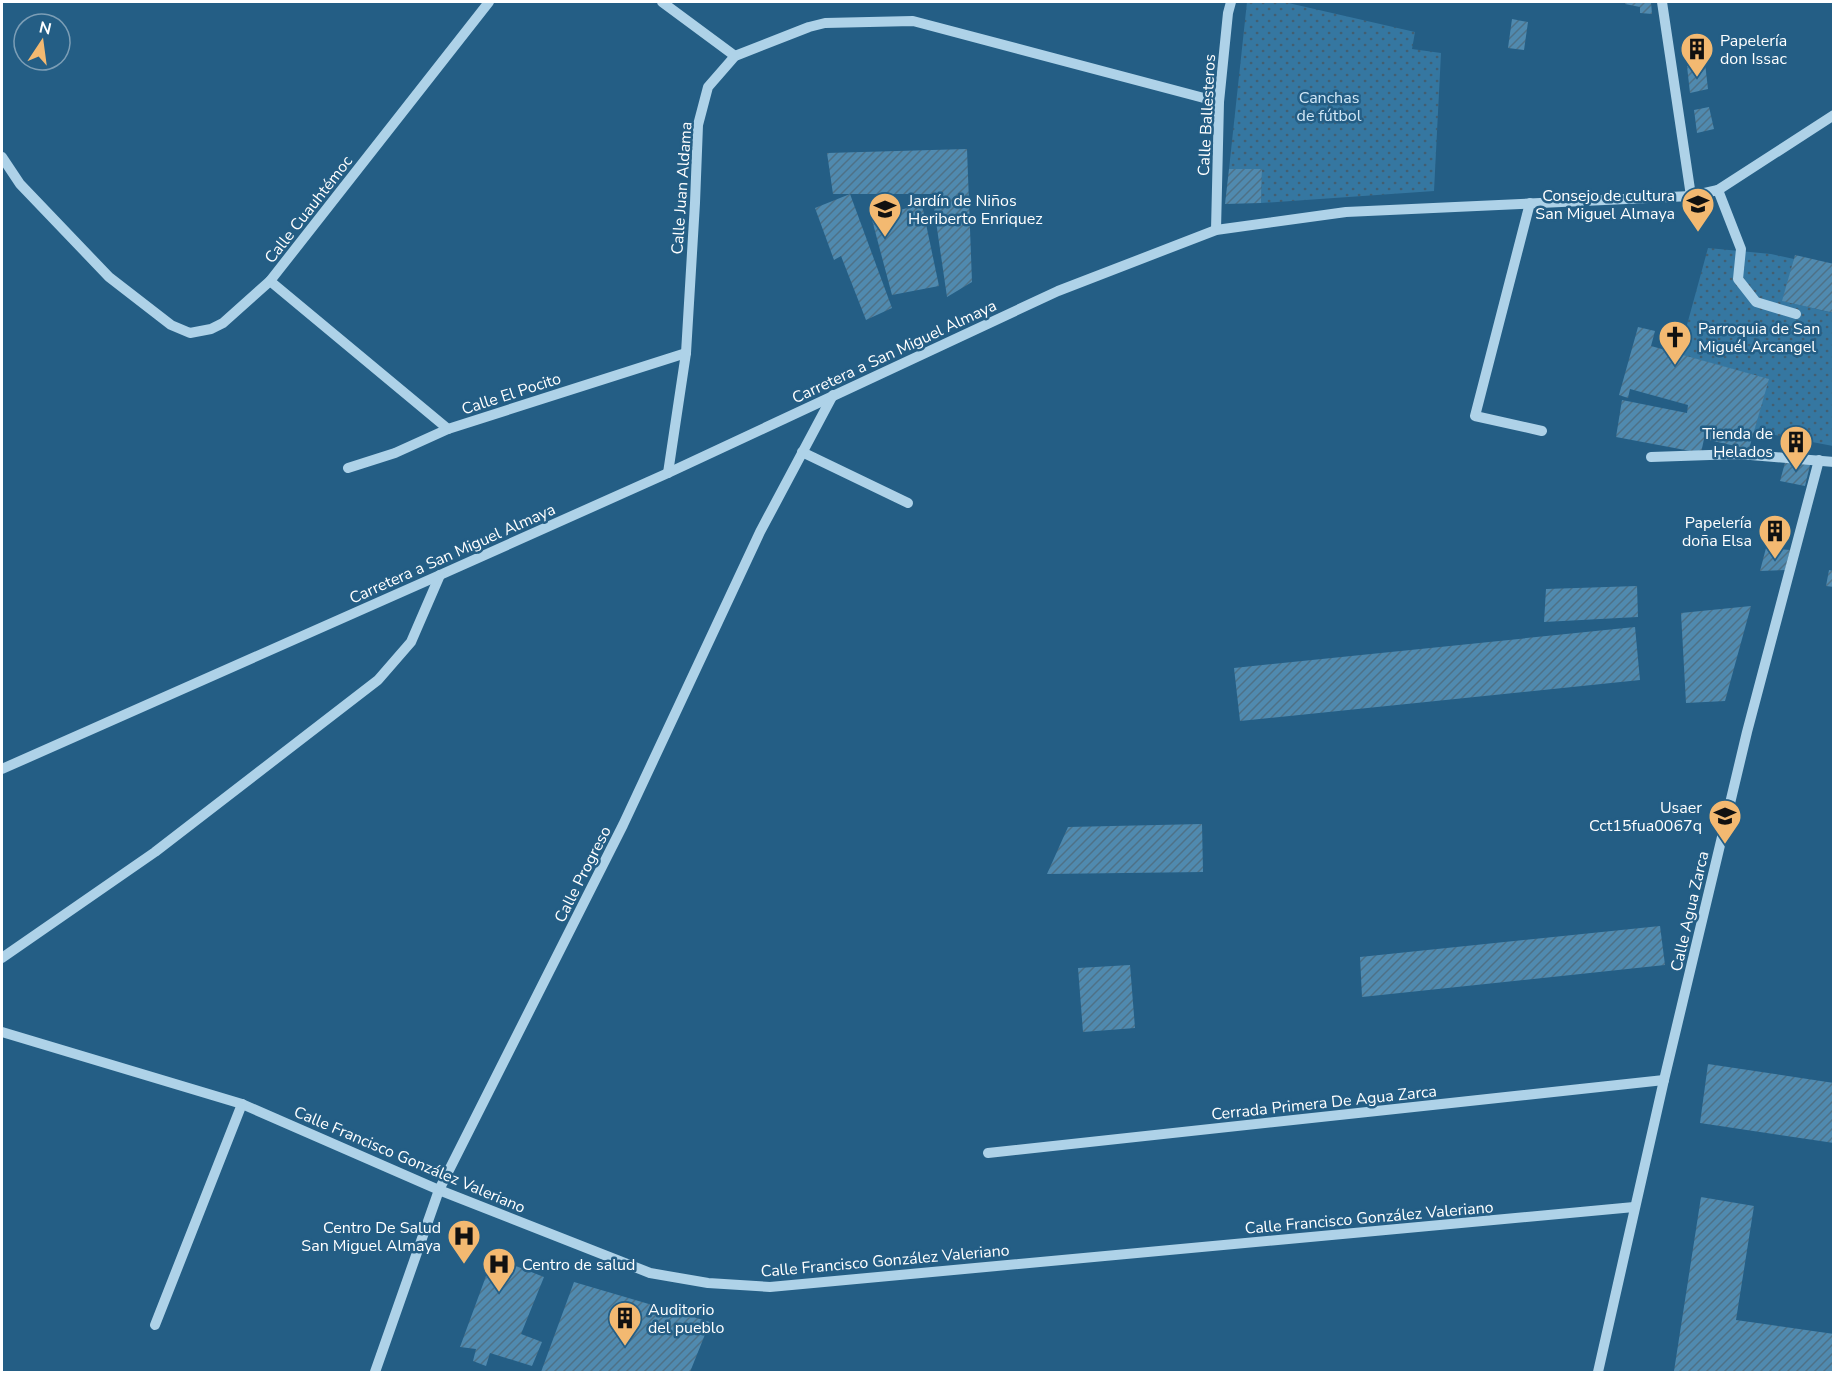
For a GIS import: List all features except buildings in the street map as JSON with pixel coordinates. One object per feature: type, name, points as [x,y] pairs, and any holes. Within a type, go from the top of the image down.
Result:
[{"type":"street","name":"Calle Cuauhtémoc","points":[[448,429],[270,281],[489,2]]},
{"type":"street","points":[[662,2],[735,56]]},
{"type":"street","name":"Calle Ballesteros","points":[[1216,230],[1219,102],[1231,2]]},
{"type":"street","points":[[1662,2],[1692,196]]},
{"type":"street","name":"Calle Juan Aldama","points":[[668,473],[686,354],[698,124],[708,87],[735,56],[808,27],[825,23],[913,21],[1219,102]]},
{"type":"street","name":"Carretera a San Miguel Almaya","points":[[2,769],[668,473],[1058,291],[1216,230],[1346,212],[1692,196],[1718,190],[1833,115]]},
{"type":"street","points":[[2,156],[20,184],[109,277],[171,325],[190,333],[212,329],[223,323],[270,281]]},
{"type":"street","points":[[1718,190],[1741,249],[1738,279],[1756,302],[1796,314]]},
{"type":"street","points":[[1530,203],[1475,416],[1542,431]]},
{"type":"street","name":"Calle El Pocito","points":[[348,468],[395,453],[448,429],[686,354]]},
{"type":"street","name":"Calle Progreso","points":[[375,1372],[440,1190],[623,825],[760,532],[832,395]]},
{"type":"street","points":[[802,452],[908,503]]},
{"type":"street","points":[[1651,457],[1739,454],[1833,462]]},
{"type":"street","name":"Calle Agua Zarca","points":[[1598,1372],[1634,1207],[1747,732],[1819,460]]},
{"type":"street","points":[[2,958],[155,852],[378,680],[411,642],[440,575]]},
{"type":"street","name":"Calle Francisco González Valeriano","points":[[2,1032],[242,1104],[440,1190],[650,1273],[708,1283],[770,1287],[1634,1207]]},
{"type":"street","name":"Cerrada Primera De Agua Zarca","points":[[988,1154],[1664,1080]]},
{"type":"street","points":[[155,1325],[242,1104]]},
{"type":"green space","name":"Canchas de fútbol","points":[[1247,2],[1284,2],[1415,32],[1412,49],[1441,53],[1434,191],[1261,203],[1262,169],[1229,169]]},
{"type":"green space","points":[[1708,248],[1771,254],[1794,259],[1783,301],[1833,313],[1833,446],[1754,431],[1768,379],[1679,354]]},
{"type":"place","name":"Papelería don Issac","points":[[1697,78]]},
{"type":"place","name":"Consejo de cultura San Miguel Almaya","points":[[1698,233]]},
{"type":"place","name":"Jardín de Niños Heriberto Enriquez","points":[[885,238]]},
{"type":"place","name":"Parroquia de San Miguél Arcangel","points":[[1675,366]]},
{"type":"place","name":"Tienda de Helados","points":[[1796,471]]},
{"type":"place","name":"Papelería doña Elsa","points":[[1775,560]]},
{"type":"place","name":"Usaer Cct15fua0067q","points":[[1725,845]]},
{"type":"place","name":"Centro De Salud San Miguel Almaya","points":[[464,1265]]},
{"type":"place","name":"Centro de salud","points":[[499,1293]]},
{"type":"place","name":"Auditorio del pueblo","points":[[625,1347]]}]
